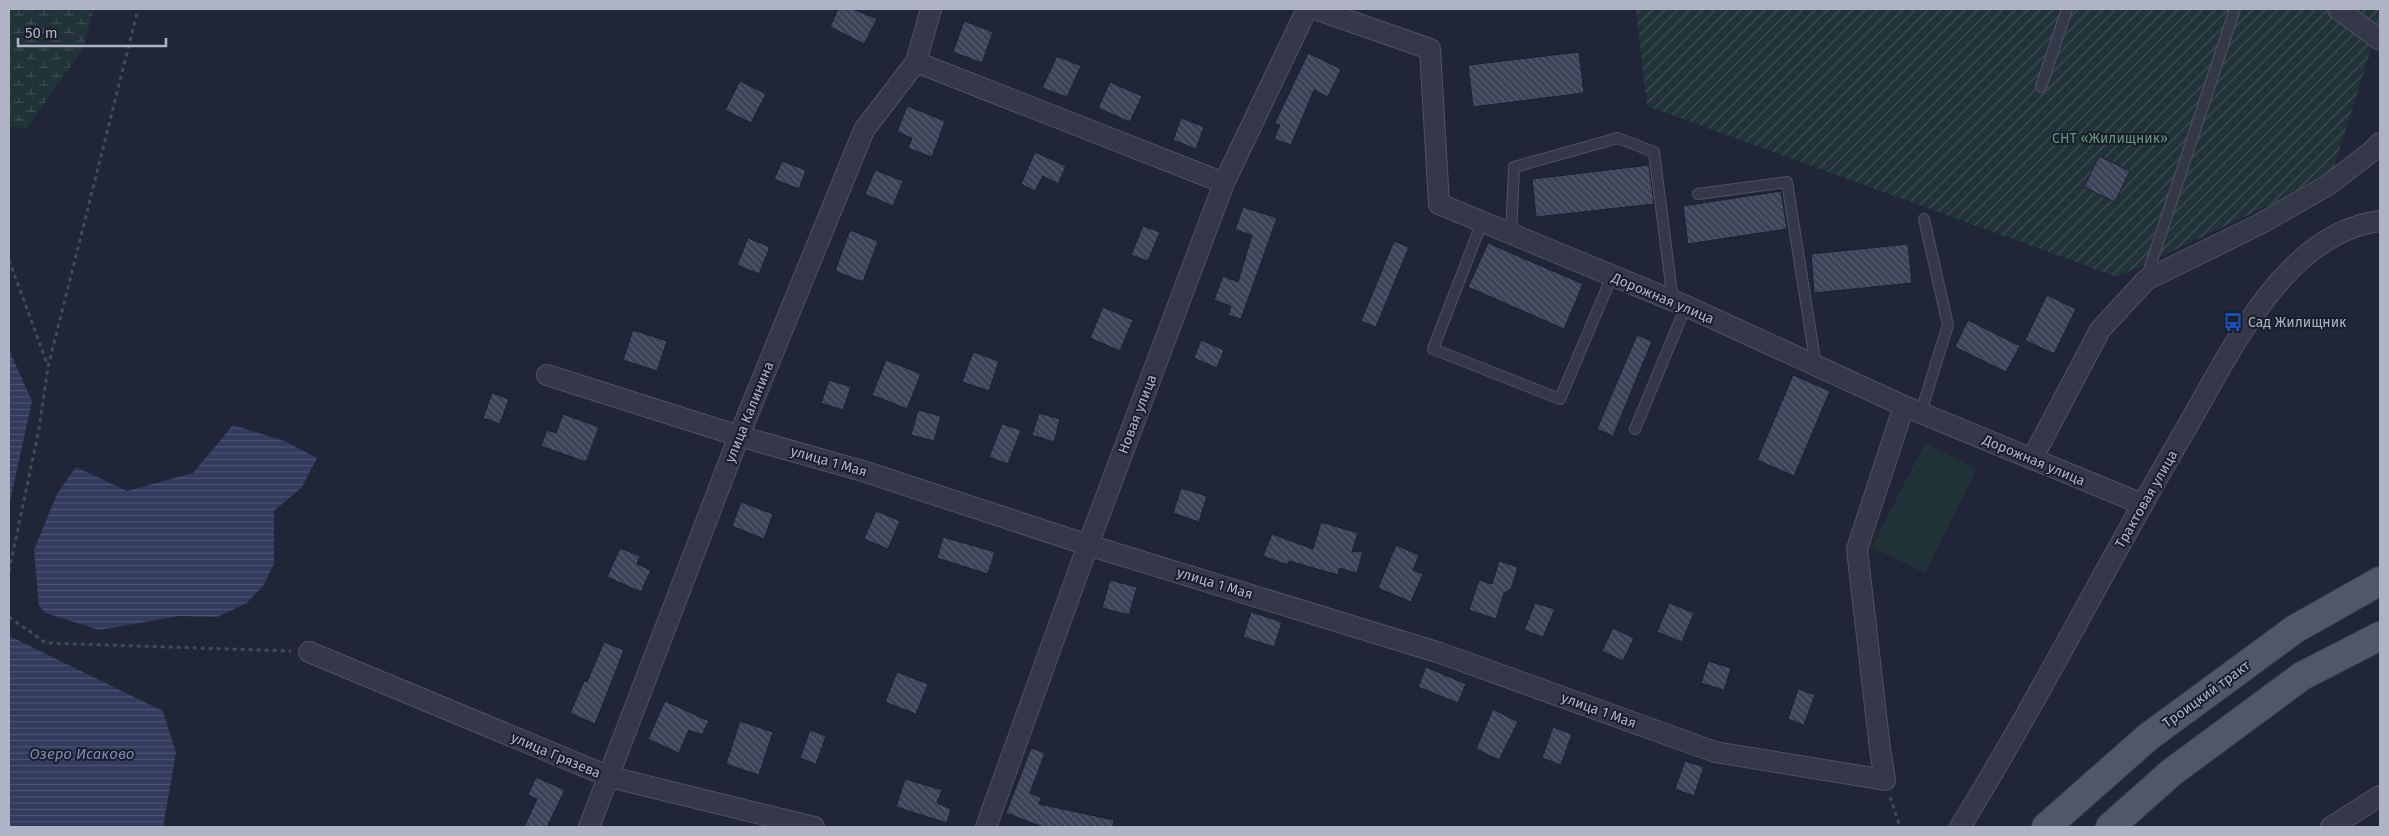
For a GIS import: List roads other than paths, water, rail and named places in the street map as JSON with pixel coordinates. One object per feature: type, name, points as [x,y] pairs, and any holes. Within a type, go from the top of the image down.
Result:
[{"type":"main road","name":"Троицкий тракт","points":[[2046,827],[2148,737],[2295,629],[2380,581]]},
{"type":"main road","points":[[2110,827],[2172,772],[2302,676],[2380,636]]},
{"type":"street","name":"улица Калинина","points":[[589,827],[610,778],[738,436],[864,130],[916,62],[930,9]]},
{"type":"street","name":"Новая улица","points":[[986,827],[1088,545],[1224,184],[1307,9]]},
{"type":"street","name":"Дорожная улица","points":[[1315,9],[1430,49],[1439,204],[1680,303],[1912,409],[2142,504]]},
{"type":"street","points":[[2338,9],[2380,40]]},
{"type":"street","points":[[916,62],[1224,184]]},
{"type":"street","points":[[2032,459],[2100,330],[2146,280],[2260,224],[2328,185],[2380,143]]},
{"type":"street","name":"Трактовая улица","points":[[1960,827],[2142,504],[2245,328],[2279,282],[2318,244],[2363,223],[2380,221]]},
{"type":"street","name":"улица 1 Мая","points":[[547,375],[738,436],[866,472],[1088,545],[1440,653],[1715,752],[1885,780],[1858,548],[1912,409]]},
{"type":"street","name":"улица Грязева","points":[[309,652],[610,778],[814,827]]},
{"type":"street","points":[[2331,827],[2380,796]]},
{"type":"lane","points":[[2041,87],[2067,9]]},
{"type":"lane","points":[[2146,280],[2234,9]]},
{"type":"lane","points":[[1511,234],[1514,168],[1618,138],[1654,152],[1680,303],[1636,430]]},
{"type":"lane","points":[[1698,194],[1787,182],[1816,366]]},
{"type":"lane","points":[[1912,409],[1948,325],[1924,219]]},
{"type":"lane","points":[[1482,222],[1433,349],[1560,398],[1612,276]]},
{"type":"water","points":[[9,350],[32,401],[9,506]]},
{"type":"water","points":[[233,425],[284,441],[317,458],[302,487],[274,511],[274,564],[263,586],[247,603],[217,617],[179,616],[99,630],[46,613],[39,606],[34,550],[57,494],[76,467],[127,491],[193,473]]},
{"type":"water","name":"Озеро Исаково","points":[[9,636],[163,711],[176,753],[163,827],[9,827]]},
{"type":"place","name":"Сад Жилищник","points":[[2233,322]]},
{"type":"park label","name":"СНТ «Жилищник»","points":[[2110,138]]}]
